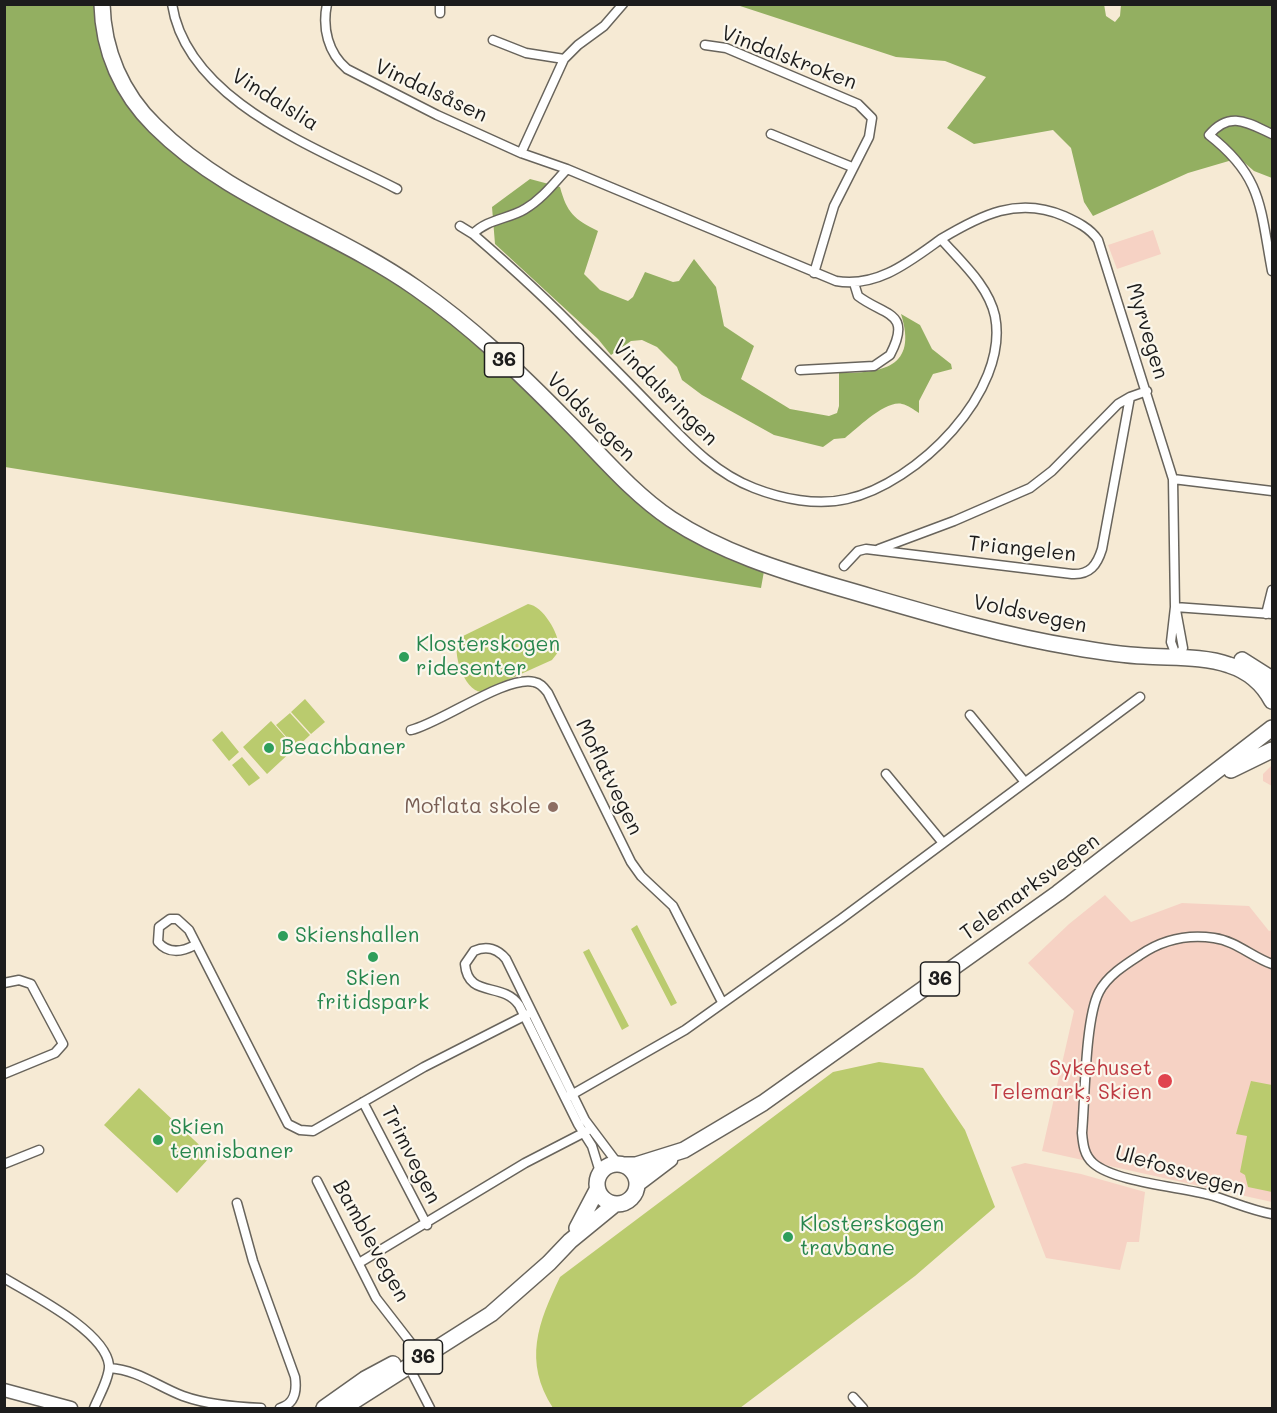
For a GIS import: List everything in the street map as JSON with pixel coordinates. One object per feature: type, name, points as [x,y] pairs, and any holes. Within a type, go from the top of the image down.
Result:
[{"type":"highway","name":"Voldsvegen","points":[[102,4],[108,48],[120,80],[140,111],[168,139],[243,192],[355,250],[427,296],[495,352],[631,486],[671,518],[707,539],[744,556],[837,587],[1033,639],[1122,654],[1178,651],[1235,657],[1253,665],[1272,680]]},
{"type":"highway","name":"Voldsvegen","points":[[1178,651],[1241,670],[1262,685],[1272,701]]},
{"type":"highway","name":"Telemarksvegen","points":[[324,1408],[365,1379],[499,1303],[549,1263],[570,1241],[614,1204],[624,1203],[632,1198],[637,1184],[680,1152],[714,1134],[796,1081],[1058,893],[1192,792],[1272,728]]},
{"type":"highway","name":"Telemarksvegen","points":[[1192,792],[1272,750]]},
{"type":"highway","name":"Telemarksvegen","points":[[570,1241],[593,1202],[600,1172],[611,1164],[636,1165],[680,1152]]},
{"type":"highway","points":[[621,1164],[635,1174],[637,1184]]},
{"type":"highway","points":[[597,1190],[603,1200],[614,1204]]},
{"type":"highway","name":"Telemarksvegen","points":[[343,1408],[491,1314],[499,1303]]},
{"type":"main road","points":[[4,1390],[70,1408]]},
{"type":"street","name":"Vindalslia","points":[[172,4],[186,47],[213,82],[267,120],[398,189]]},
{"type":"street","name":"Vindalsåsen","points":[[327,4],[326,33],[332,51],[347,69],[437,115],[521,153],[567,169]]},
{"type":"street","points":[[521,153],[564,59],[578,45],[604,26],[623,4]]},
{"type":"street","points":[[493,40],[526,53],[564,59]]},
{"type":"street","name":"Vindalskroken","points":[[705,45],[721,47],[740,54],[863,107],[872,118],[873,128],[834,206],[814,273]]},
{"type":"street","points":[[1272,134],[1242,121],[1230,120],[1219,125],[1209,135],[1235,156],[1251,180],[1259,201],[1272,271]]},
{"type":"street","points":[[771,134],[852,167]]},
{"type":"street","points":[[473,234],[485,225],[525,209],[549,189],[567,169],[836,281],[854,283],[873,280],[893,271],[941,239]]},
{"type":"street","name":"Myrvegen","points":[[941,239],[979,217],[1005,208],[1047,210],[1083,225],[1096,236],[1102,247],[1173,479],[1175,607],[1181,624],[1178,651]]},
{"type":"street","name":"Vindalsringen","points":[[460,226],[473,234],[537,291],[685,440],[720,470],[746,485],[779,496],[831,501],[867,493],[918,464],[958,422],[979,392],[989,369],[996,326],[990,301],[972,274],[941,239]]},
{"type":"street","points":[[800,370],[874,366],[890,355],[898,331],[894,318],[885,309],[858,296],[854,283]]},
{"type":"street","name":"Triangelen","points":[[879,549],[954,521],[1030,488],[1052,471],[1113,409],[1130,397],[1147,391]]},
{"type":"street","name":"Triangelen","points":[[844,566],[858,550],[879,549],[1072,574],[1089,572],[1097,563],[1102,549],[1130,397]]},
{"type":"street","points":[[1173,479],[1272,491]]},
{"type":"street","points":[[1175,607],[1269,614],[1272,590]]},
{"type":"street","name":"Moflatvegen","points":[[411,730],[426,727],[472,701],[520,682],[531,681],[541,684],[548,693],[631,862],[641,876],[673,906],[722,1002]]},
{"type":"street","points":[[570,1096],[685,1030],[1140,697]]},
{"type":"street","points":[[970,714],[1024,781]]},
{"type":"street","points":[[886,774],[943,843]]},
{"type":"street","points":[[195,945],[182,950],[166,950],[158,942],[159,927],[170,919],[182,921],[195,945],[288,1124],[300,1130],[313,1131],[433,1062],[528,1014]]},
{"type":"street","name":"Ulefossvegen","points":[[1272,964],[1235,944],[1215,938],[1190,936],[1158,945],[1112,976],[1100,991],[1092,1020],[1082,1133],[1084,1149],[1089,1158],[1106,1170],[1211,1195],[1247,1209],[1272,1214]]},
{"type":"street","points":[[528,1014],[511,994],[473,983],[465,968],[471,954],[484,948],[501,954],[511,968],[528,1014],[587,1131],[600,1162],[600,1172]]},
{"type":"street","points":[[4,983],[19,980],[31,984],[63,1044],[55,1053],[4,1074]]},
{"type":"street","name":"Trimvegen","points":[[363,1102],[427,1225]]},
{"type":"street","points":[[587,1131],[621,1164]]},
{"type":"street","points":[[359,1263],[427,1225],[525,1163],[587,1131]]},
{"type":"street","points":[[4,1164],[39,1150]]},
{"type":"street","name":"Bamblevegen","points":[[317,1181],[381,1305],[414,1347]]},
{"type":"street","points":[[237,1203],[250,1251],[295,1377],[297,1389],[291,1403],[280,1408]]},
{"type":"street","points":[[4,1278],[50,1306],[91,1336],[102,1347],[109,1368],[94,1408]]},
{"type":"street","points":[[109,1368],[133,1371],[182,1395],[199,1400],[261,1408]]},
{"type":"street","points":[[411,1371],[430,1408]]},
{"type":"street","points":[[854,1397],[863,1408]]},
{"type":"shaded area","points":[[1153,230],[1161,254],[1117,269],[1108,245]]},
{"type":"shaded area","points":[[1272,765],[1272,786],[1263,781],[1263,774]]},
{"type":"shaded area","name":"Sykehuset Telemark, Skien","points":[[1105,895],[1131,922],[1182,903],[1249,906],[1269,931],[1272,930],[1272,1202],[1042,1151],[1074,1011],[1028,963],[1069,924]]},
{"type":"shaded area","points":[[1025,1163],[1081,1174],[1145,1192],[1139,1242],[1127,1242],[1120,1270],[1046,1258],[1011,1167]]},
{"type":"green space","points":[[1104,4],[1106,16],[1115,22],[1120,16],[1121,5],[1272,5],[1272,178],[1254,171],[1239,158],[1188,173],[1093,216],[1084,202],[1071,148],[1053,130],[974,144],[947,128],[986,77],[945,61],[896,57],[737,5]]},
{"type":"green space","points":[[4,5],[109,5],[111,35],[129,81],[147,107],[168,129],[195,152],[231,176],[371,252],[664,507],[693,526],[766,560],[761,588],[5,467]]},
{"type":"green space","points":[[530,179],[560,187],[569,209],[577,219],[598,231],[584,274],[600,290],[628,301],[633,297],[645,272],[673,282],[679,281],[694,259],[716,287],[724,326],[754,346],[741,379],[790,409],[829,416],[837,413],[839,373],[882,369],[893,364],[900,356],[905,346],[901,314],[920,325],[932,349],[951,364],[952,369],[933,374],[919,401],[919,413],[902,404],[888,406],[845,438],[834,439],[823,447],[774,435],[702,395],[682,380],[677,367],[657,347],[642,340],[631,341],[611,355],[598,339],[495,244],[492,207]]},
{"type":"green space","points":[[528,604],[539,610],[549,621],[556,635],[558,652],[552,660],[481,692],[475,690],[464,678],[458,661],[459,638]]},
{"type":"green space","name":"Beachbaner","points":[[305,699],[325,722],[311,734],[291,712]]},
{"type":"green space","name":"Beachbaner","points":[[290,713],[310,735],[296,748],[276,725]]},
{"type":"green space","name":"Beachbaner","points":[[271,721],[295,748],[267,774],[243,747]]},
{"type":"green space","points":[[222,731],[239,752],[229,761],[212,740]]},
{"type":"green space","points":[[242,757],[260,778],[249,786],[232,765]]},
{"type":"green space","points":[[637,925],[677,1003],[671,1006],[631,929]]},
{"type":"green space","points":[[589,949],[629,1026],[622,1030],[583,952]]},
{"type":"green space","name":"Klosterskogen travbane","points":[[879,1062],[923,1068],[965,1130],[995,1207],[915,1276],[740,1408],[553,1408],[538,1374],[536,1358],[540,1326],[560,1277],[833,1072]]},
{"type":"green space","points":[[1251,1081],[1272,1085],[1272,1192],[1248,1187],[1245,1175],[1240,1172],[1247,1136],[1236,1134]]},
{"type":"green space","name":"Skien tennisbaner","points":[[139,1088],[211,1156],[177,1193],[104,1125]]},
{"type":"place","name":"Klosterskogen ridesenter","points":[[404,657]]},
{"type":"place","name":"Beachbaner","points":[[269,748]]},
{"type":"place","name":"Moflata skole","points":[[553,807]]},
{"type":"place","name":"Skienshallen","points":[[283,936]]},
{"type":"place","name":"Skien fritidspark","points":[[373,957]]},
{"type":"place","name":"Sykehuset Telemark, Skien","points":[[1165,1081]]},
{"type":"place","name":"Skien tennisbaner","points":[[158,1140]]},
{"type":"place","name":"Klosterskogen travbane","points":[[788,1237]]}]
